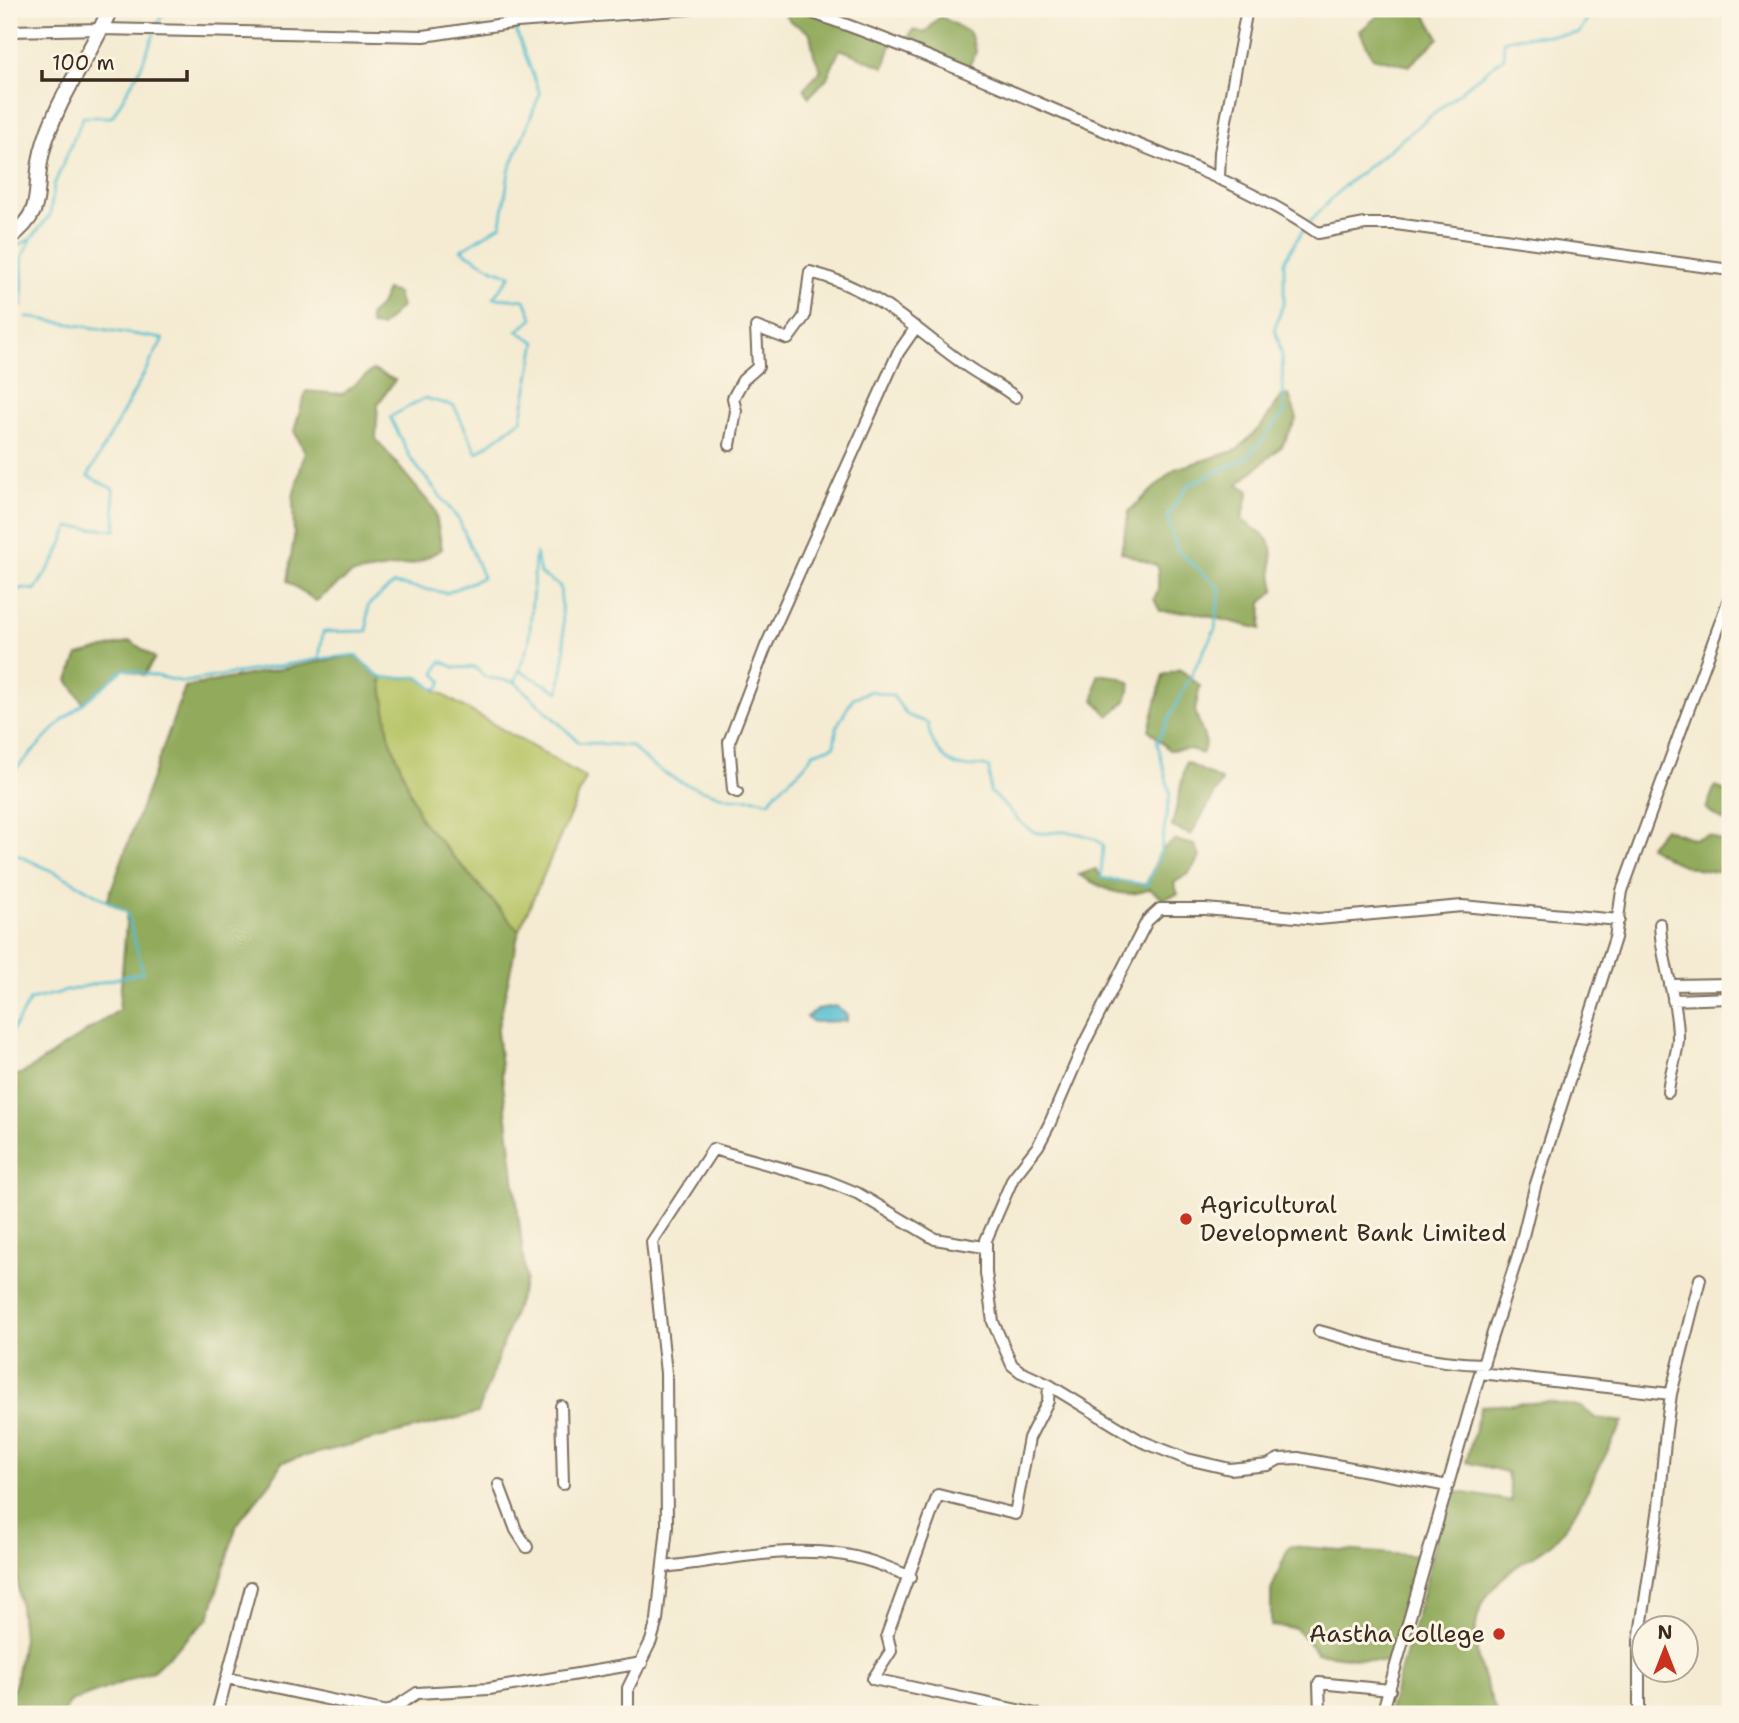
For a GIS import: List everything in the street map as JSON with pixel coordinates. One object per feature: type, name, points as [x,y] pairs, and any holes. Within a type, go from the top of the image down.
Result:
[{"type":"street","points":[[9,238],[28,224],[37,199],[42,152],[53,122],[110,9]]},
{"type":"street","points":[[9,31],[102,29],[424,36],[512,23],[690,9]]},
{"type":"street","points":[[801,9],[873,33],[1219,179],[1294,217],[1318,233],[1365,224],[1396,224],[1730,270]]},
{"type":"street","points":[[1219,179],[1220,152],[1247,9]]},
{"type":"street","points":[[730,445],[736,411],[733,398],[743,380],[758,367],[756,327],[788,339],[804,317],[810,272],[841,280],[889,306],[968,368],[996,382],[1014,397]]},
{"type":"street","points":[[737,792],[733,790],[729,742],[766,646],[892,365],[916,327]]},
{"type":"street","points":[[1382,1714],[1545,1154],[1619,920],[1622,891],[1730,596]]},
{"type":"street","points":[[1448,1486],[1298,1458],[1242,1468],[1187,1459],[1124,1433],[1013,1365],[998,1333],[990,1307],[984,1247],[1006,1191],[1049,1125],[1085,1042],[1146,921],[1160,909],[1205,909],[1318,919],[1462,906],[1619,920]]},
{"type":"street","points":[[1660,924],[1661,947],[1673,1000],[1678,1040],[1668,1092]]},
{"type":"street","points":[[1670,985],[1730,984]]},
{"type":"street","points":[[1673,1000],[1730,998]]},
{"type":"street","points":[[628,1714],[628,1688],[642,1662],[657,1620],[667,1514],[666,1373],[652,1242],[713,1149],[825,1180],[857,1193],[935,1238],[984,1247]]},
{"type":"street","points":[[1639,1714],[1637,1655],[1641,1614],[1659,1507],[1671,1394],[1700,1279]]},
{"type":"street","points":[[1320,1331],[1400,1356],[1671,1394]]},
{"type":"street","points":[[1036,1714],[873,1679],[891,1651],[887,1634],[911,1577],[938,1496],[1015,1514],[1029,1438],[1048,1401],[1049,1385]]},
{"type":"street","points":[[561,1406],[563,1484]]},
{"type":"street","points":[[499,1485],[516,1530],[527,1547]]},
{"type":"street","points":[[664,1567],[782,1552],[837,1553],[871,1561],[911,1577]]},
{"type":"street","points":[[218,1714],[251,1587]]},
{"type":"street","points":[[227,1678],[388,1712],[417,1693],[489,1689],[642,1662]]},
{"type":"street","points":[[1320,1714],[1319,1683],[1390,1690]]},
{"type":"green space","points":[[781,9],[800,9],[892,42],[884,67],[840,49],[827,78],[809,97],[804,88],[821,70],[814,55],[810,33],[790,21]]},
{"type":"green space","points":[[1386,9],[1422,9],[1439,38],[1409,66],[1372,57],[1360,31]]},
{"type":"green space","points":[[940,16],[970,33],[976,52],[968,68],[940,59],[907,39],[913,30],[925,33]]},
{"type":"green space","points":[[387,290],[397,293],[401,307],[381,327],[371,326],[369,316],[379,307]]},
{"type":"green space","points":[[373,370],[395,380],[378,404],[376,439],[435,510],[442,549],[417,563],[352,574],[316,601],[287,581],[294,538],[293,497],[305,452],[294,431],[306,391],[343,394]]},
{"type":"green space","points":[[1289,395],[1297,418],[1282,446],[1238,484],[1249,491],[1242,520],[1266,538],[1272,551],[1275,590],[1262,603],[1261,629],[1192,612],[1160,611],[1154,599],[1158,590],[1158,566],[1121,552],[1129,511],[1175,469],[1237,450],[1262,425],[1281,397]]},
{"type":"green space","points":[[131,641],[155,658],[144,675],[124,669],[83,703],[68,680],[78,655]]},
{"type":"green space","points":[[355,655],[381,678],[389,736],[421,820],[519,931],[497,1032],[526,1280],[478,1413],[282,1462],[271,1482],[237,1524],[209,1618],[153,1671],[70,1702],[62,1714],[9,1714],[9,1695],[15,1686],[23,1638],[9,1492],[9,1078],[25,1072],[119,1010],[127,912],[107,901],[185,687]]},
{"type":"green space","points":[[1180,669],[1200,686],[1195,711],[1206,743],[1202,754],[1190,749],[1169,750],[1149,730],[1163,675]]},
{"type":"green space","points":[[1098,674],[1119,677],[1131,683],[1126,701],[1109,716],[1094,700]]},
{"type":"green space","points":[[418,677],[433,689],[586,778],[519,931],[421,820],[389,736],[381,678]]},
{"type":"green space","points":[[1186,762],[1222,781],[1191,835],[1172,827]]},
{"type":"green space","points":[[1715,786],[1730,794],[1730,825],[1706,809]]},
{"type":"green space","points":[[1664,828],[1693,839],[1709,835],[1730,845],[1730,857],[1719,872],[1674,861],[1649,846]]},
{"type":"green space","points":[[1175,840],[1195,845],[1200,857],[1189,873],[1174,883],[1178,894],[1163,899],[1150,889],[1131,894],[1122,893],[1079,875],[1096,869],[1102,878],[1146,885],[1161,850]]},
{"type":"green space","points":[[1547,1402],[1582,1407],[1595,1418],[1623,1422],[1585,1494],[1559,1535],[1548,1546],[1508,1573],[1492,1589],[1482,1606],[1476,1623],[1478,1657],[1497,1714],[1388,1714],[1426,1582],[1437,1531],[1453,1491],[1512,1501],[1507,1472],[1466,1462],[1481,1406]]},
{"type":"green space","points":[[1289,1546],[1418,1556],[1392,1663],[1317,1653],[1296,1628],[1271,1626],[1271,1591]]},
{"type":"water","points":[[836,1006],[847,1015],[847,1021],[813,1022],[807,1017],[818,1009]]},
{"type":"waterway","points":[[156,27],[166,9]]},
{"type":"waterway","points":[[487,18],[488,9]]},
{"type":"waterway","points":[[508,9],[512,19]]},
{"type":"waterway","points":[[1308,223],[1344,186],[1504,57],[1503,41],[1579,33],[1593,9]]},
{"type":"waterway","points":[[9,776],[63,720],[124,669],[184,682],[319,659],[323,632],[367,631],[368,605],[394,584],[447,593],[483,577],[459,520],[411,459],[390,417],[425,398],[454,406],[477,453],[521,420],[536,342],[517,331],[533,319],[525,300],[493,298],[511,275],[493,269],[461,250],[501,225],[509,171],[540,94],[514,25]]},
{"type":"waterway","points":[[9,250],[31,239],[50,215],[54,185],[83,117],[112,117],[140,69],[154,34]]},
{"type":"waterway","points":[[319,659],[355,655],[381,678],[418,677],[433,689],[439,688],[442,681],[435,674],[441,661],[456,668],[475,667],[485,677],[515,682],[579,742],[631,746],[652,765],[689,785],[731,798],[769,802],[809,761],[813,753],[834,746],[837,726],[853,698],[871,691],[893,696],[907,715],[928,723],[931,738],[945,758],[959,766],[981,765],[989,768],[990,792],[1029,829],[1040,833],[1063,832],[1088,836],[1103,845],[1101,878],[1147,885],[1161,850],[1170,793],[1157,742],[1215,629],[1220,589],[1177,550],[1167,516],[1188,485],[1247,458],[1284,413],[1282,356],[1275,328],[1284,301],[1284,261],[1304,228]]},
{"type":"waterway","points":[[23,306],[22,258],[31,239]]},
{"type":"waterway","points":[[9,595],[22,588],[35,590],[57,556],[69,527],[116,530],[113,489],[88,476],[163,339],[27,317]]},
{"type":"waterway","points":[[519,670],[559,692],[565,651],[560,586],[540,574],[536,553]]},
{"type":"waterway","points":[[515,682],[529,643],[535,558]]},
{"type":"waterway","points":[[9,851],[63,876],[127,912],[143,972],[30,1000],[9,1036]]},
{"type":"place","name":"Agricultural Development Bank Limited","points":[[1186,1219]]},
{"type":"place","name":"Aastha College","points":[[1499,1634]]}]
